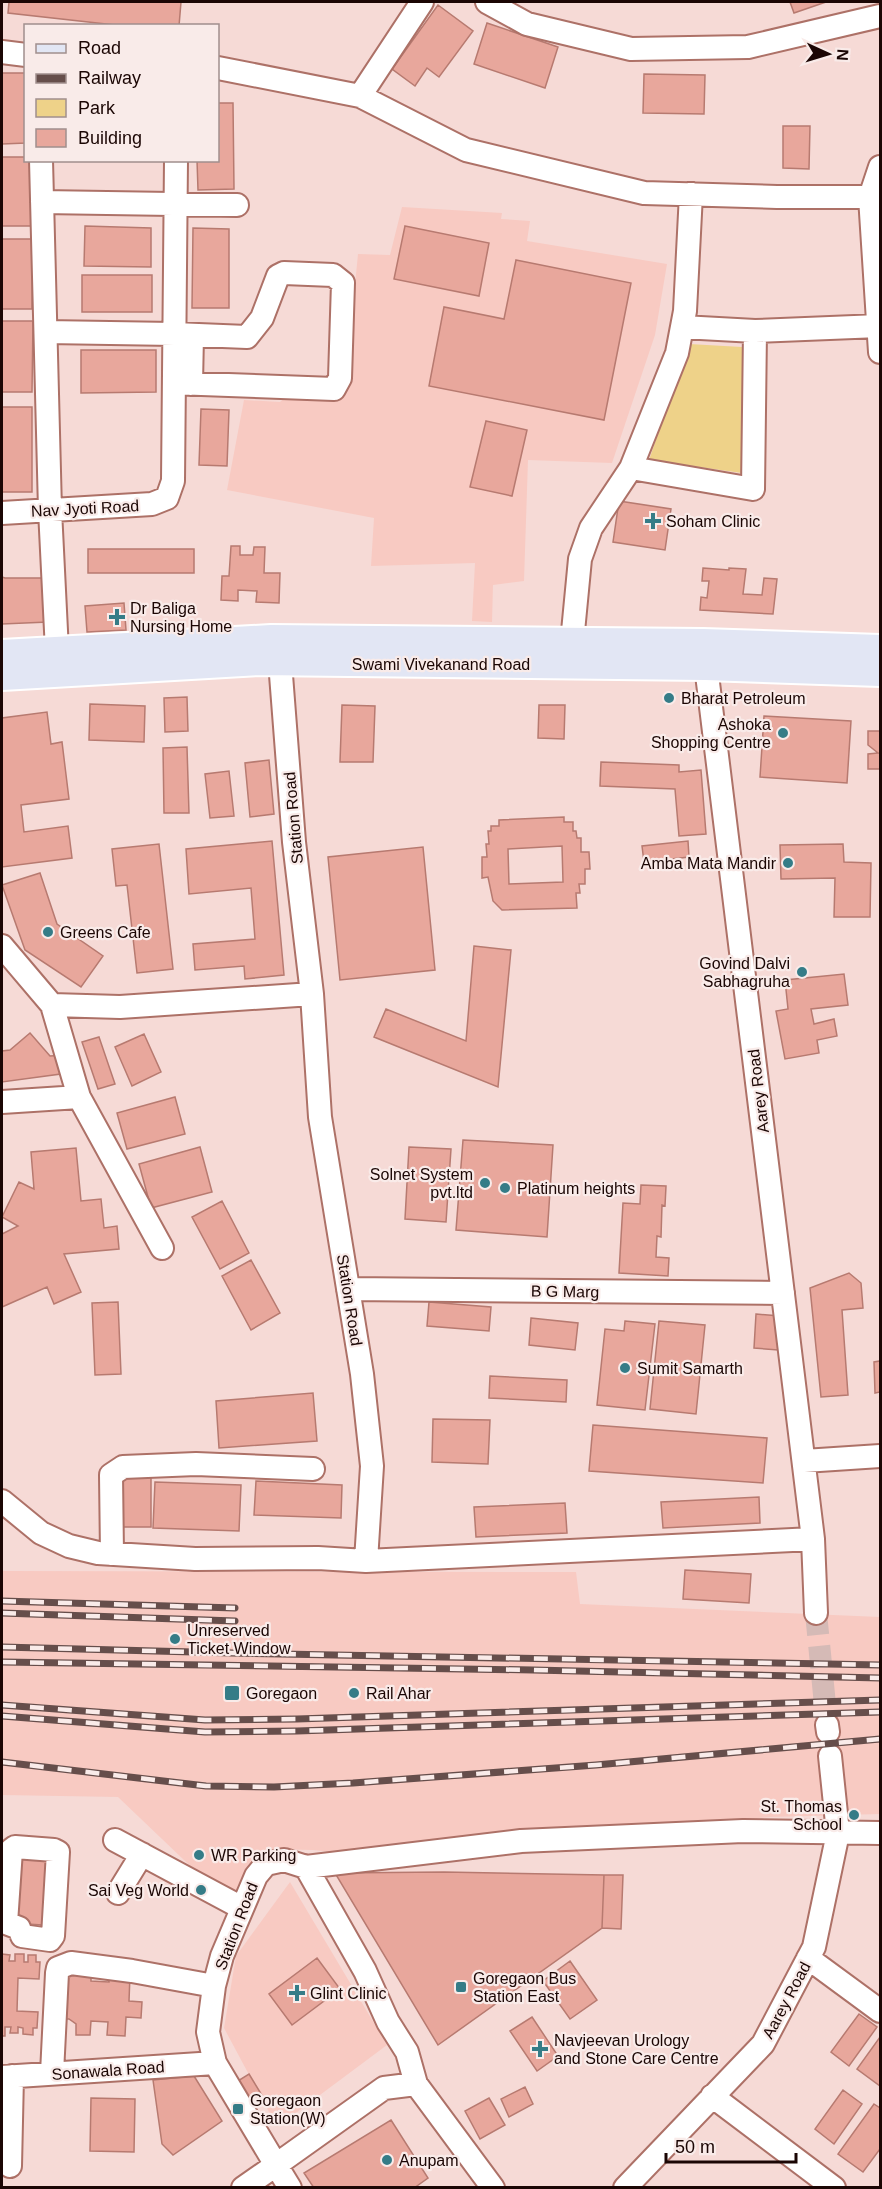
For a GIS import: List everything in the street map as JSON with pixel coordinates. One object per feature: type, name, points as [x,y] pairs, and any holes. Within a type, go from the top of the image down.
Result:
[{"type":"main road","name":"Swami Vivekanand Road","points":[[2,654],[271,639],[572,642],[880,672]]},
{"type":"main road","name":"Swami Vivekanand Road","points":[[2,676],[259,661],[705,654],[880,648]]},
{"type":"street","points":[[360,96],[422,2]]},
{"type":"street","points":[[487,2],[527,24],[631,50],[748,47],[877,12]]},
{"type":"street","points":[[2,52],[24,56]]},
{"type":"street","points":[[219,68],[360,96],[466,150],[644,193],[875,197]]},
{"type":"street","points":[[41,162],[50,510],[57,651]]},
{"type":"street","points":[[46,332],[183,334],[247,337],[262,318],[278,276],[284,273],[333,275],[343,283],[340,378],[334,388],[182,384],[183,334],[175,205],[176,162]]},
{"type":"street","points":[[880,167],[875,197],[880,352]]},
{"type":"street","points":[[572,642],[580,559],[591,528],[631,468],[677,353],[685,311],[691,194]]},
{"type":"street","points":[[42,202],[237,205]]},
{"type":"street","points":[[682,327],[755,331],[879,326]]},
{"type":"street","points":[[631,468],[753,489],[755,331]]},
{"type":"street","name":"Nav Jyoti Road","points":[[2,513],[152,504],[167,498],[173,481],[182,384]]},
{"type":"street","name":"Aarey Road","points":[[705,654],[804,1461],[813,1539],[816,1613]]},
{"type":"street","name":"Station Road","points":[[280,662],[294,842],[312,994],[320,1117],[362,1374],[372,1466],[366,1561]]},
{"type":"street","points":[[2,946],[52,1005],[79,1097],[162,1248]]},
{"type":"street","points":[[52,1005],[120,1006],[312,994]]},
{"type":"street","points":[[2,1102],[79,1097]]},
{"type":"street","name":"B G Marg","points":[[348,1289],[783,1293]]},
{"type":"street","points":[[804,1461],[880,1456]]},
{"type":"street","points":[[112,1554],[111,1475],[123,1467],[196,1464],[313,1469]]},
{"type":"street","points":[[2,1501],[41,1533],[69,1546],[112,1554],[195,1559],[318,1558],[366,1561],[813,1539]]},
{"type":"street","name":"Aarey Road","points":[[625,2187],[763,2044],[814,1947],[838,1833],[830,1756]]},
{"type":"street","name":"Station Road","points":[[290,2187],[215,2063],[208,2032],[214,1986],[222,1956],[256,1876],[266,1864],[284,1860],[306,1867],[521,1841],[743,1831],[880,1833]]},
{"type":"street","points":[[115,1840],[242,1908]]},
{"type":"street","points":[[118,1893],[142,1854]]},
{"type":"street","points":[[306,1867],[366,1971],[388,2022],[407,2052],[416,2084],[493,2187]]},
{"type":"street","points":[[808,1958],[880,2011]]},
{"type":"street","points":[[52,2073],[57,1973],[58,1968],[64,1964],[72,1963],[132,1971],[214,1986]]},
{"type":"street","points":[[243,2187],[384,2088],[407,2052]]},
{"type":"street","name":"Sonawala Road","points":[[7,2076],[215,2063]]},
{"type":"street","points":[[7,2076],[10,2166]]},
{"type":"street","points":[[384,2088],[416,2084]]},
{"type":"street","points":[[712,2096],[834,2187]]},
{"type":"shaded area","points":[[402,207],[502,213],[501,219],[530,221],[527,241],[667,264],[655,335],[612,463],[528,460],[524,581],[493,585],[492,622],[472,621],[475,563],[371,566],[374,518],[227,490],[244,400],[280,402],[288,395],[344,397],[358,254],[390,255]]},
{"type":"shaded area","points":[[2,1571],[576,1572],[580,1604],[880,1617],[880,1814],[770,1817],[342,1853],[269,1849],[228,1902],[118,1797],[2,1795]]},
{"type":"shaded area","points":[[290,1882],[387,2045],[277,2127],[224,2028],[236,1956]]},
{"type":"green space","points":[[689,344],[742,347],[742,473],[649,460]]},
{"type":"building","points":[[9,2],[181,2],[179,24],[106,24],[8,13]]},
{"type":"building","points":[[790,2],[826,2],[794,13]]},
{"type":"building","points":[[438,5],[473,31],[439,77],[427,68],[415,86],[392,69]]},
{"type":"building","points":[[487,23],[558,47],[545,88],[474,64]]},
{"type":"building","points":[[2,73],[24,73],[24,143],[2,144]]},
{"type":"building","points":[[644,74],[705,75],[704,114],[643,113]]},
{"type":"building","points":[[219,103],[233,103],[234,189],[198,190],[197,162],[219,162]]},
{"type":"building","points":[[783,126],[810,126],[809,169],[783,168]]},
{"type":"building","points":[[2,157],[24,157],[24,162],[32,162],[32,226],[2,226]]},
{"type":"building","points":[[85,226],[151,228],[151,267],[84,266]]},
{"type":"building","points":[[405,226],[489,243],[479,296],[394,279]]},
{"type":"building","points":[[193,228],[229,229],[229,308],[192,308]]},
{"type":"building","points":[[2,239],[33,239],[32,309],[2,309]]},
{"type":"building","points":[[516,260],[631,283],[604,420],[429,386],[444,307],[504,319]]},
{"type":"building","points":[[82,275],[152,275],[152,312],[82,312]]},
{"type":"building","points":[[2,321],[33,321],[32,392],[2,392]]},
{"type":"building","points":[[81,350],[156,350],[156,392],[81,393]]},
{"type":"building","points":[[2,407],[32,407],[32,492],[2,492]]},
{"type":"building","points":[[201,409],[229,410],[227,466],[199,465]]},
{"type":"building","points":[[486,421],[527,430],[512,496],[470,487]]},
{"type":"building","points":[[619,501],[671,509],[665,550],[613,542]]},
{"type":"building","points":[[231,546],[240,546],[240,555],[253,555],[254,547],[265,547],[264,573],[280,573],[279,603],[256,602],[257,591],[238,590],[238,601],[221,600],[222,576],[229,576]]},
{"type":"building","points":[[88,549],[194,549],[194,573],[88,573]]},
{"type":"building","points":[[703,568],[746,569],[743,594],[762,595],[764,578],[777,579],[773,614],[700,610],[701,597],[707,598],[709,581],[702,581]]},
{"type":"building","points":[[2,577],[47,578],[48,622],[2,624]]},
{"type":"building","points":[[124,603],[126,630],[87,632],[85,606]]},
{"type":"building","points":[[187,697],[188,731],[165,732],[164,698]]},
{"type":"building","points":[[90,704],[145,706],[144,742],[89,740]]},
{"type":"building","points":[[342,705],[375,706],[373,762],[340,762]]},
{"type":"building","points":[[539,705],[565,705],[564,739],[538,738]]},
{"type":"building","points":[[47,712],[51,744],[62,742],[69,799],[21,805],[24,832],[68,826],[72,858],[2,867],[2,718]]},
{"type":"building","points":[[764,716],[851,721],[847,783],[760,777]]},
{"type":"building","points":[[868,731],[880,731],[880,769],[868,769],[868,754],[878,753],[868,745]]},
{"type":"building","points":[[187,747],[189,813],[164,813],[163,748]]},
{"type":"building","points":[[269,760],[274,814],[250,817],[245,763]]},
{"type":"building","points":[[601,762],[679,765],[679,772],[701,770],[706,834],[679,836],[675,789],[600,786]]},
{"type":"building","points":[[229,771],[234,816],[210,818],[205,774]]},
{"type":"building","points":[[564,817],[564,822],[573,822],[573,831],[576,831],[577,838],[581,838],[581,852],[589,852],[590,869],[585,869],[585,884],[579,884],[580,893],[576,893],[577,908],[502,910],[493,901],[488,877],[482,878],[482,857],[487,857],[488,831],[491,831],[491,826],[499,826],[499,820]],"holes":[[[562,846],[563,882],[509,884],[508,849]]]},
{"type":"building","points":[[272,841],[284,975],[245,979],[244,966],[195,970],[193,944],[255,939],[251,888],[189,894],[186,849]]},
{"type":"building","points":[[688,841],[689,857],[644,862],[642,846]]},
{"type":"building","points":[[159,844],[173,969],[137,973],[127,885],[116,886],[112,849]]},
{"type":"building","points":[[843,844],[844,862],[871,863],[870,917],[834,917],[835,878],[781,879],[780,845]]},
{"type":"building","points":[[423,847],[435,970],[340,980],[328,857]]},
{"type":"building","points":[[40,873],[57,924],[103,956],[81,987],[25,950],[2,885]]},
{"type":"building","points":[[474,946],[511,950],[498,1087],[374,1037],[386,1009],[466,1041]]},
{"type":"building","points":[[844,974],[848,1005],[811,1009],[814,1024],[834,1019],[837,1036],[817,1040],[819,1053],[785,1059],[776,1011],[788,1009],[785,980]]},
{"type":"building","points":[[30,1033],[50,1056],[65,1055],[68,1073],[2,1082],[2,1051],[10,1050]]},
{"type":"building","points":[[144,1034],[161,1072],[132,1086],[115,1047]]},
{"type":"building","points":[[99,1037],[115,1084],[98,1089],[82,1042]]},
{"type":"building","points":[[175,1097],[185,1134],[127,1149],[117,1113]]},
{"type":"building","name":"Platinum heights","points":[[463,1140],[553,1145],[547,1237],[456,1230]]},
{"type":"building","points":[[200,1147],[212,1192],[151,1208],[139,1164]]},
{"type":"building","points":[[409,1147],[451,1149],[446,1222],[405,1219]]},
{"type":"building","points":[[76,1148],[81,1201],[101,1199],[104,1228],[117,1226],[119,1249],[64,1254],[81,1292],[54,1304],[47,1287],[2,1307],[2,1234],[18,1226],[2,1217],[19,1182],[34,1189],[31,1152]]},
{"type":"building","points":[[641,1185],[666,1186],[665,1206],[662,1205],[661,1237],[657,1236],[656,1257],[669,1258],[668,1276],[619,1273],[623,1203],[640,1204]]},
{"type":"building","points":[[222,1201],[249,1253],[220,1269],[192,1217]]},
{"type":"building","points":[[251,1260],[280,1313],[251,1330],[222,1276]]},
{"type":"building","points":[[849,1273],[861,1283],[863,1308],[842,1310],[848,1395],[821,1397],[810,1288]]},
{"type":"building","points":[[118,1302],[121,1374],[95,1375],[92,1303]]},
{"type":"building","points":[[429,1302],[491,1307],[489,1331],[427,1326]]},
{"type":"building","points":[[756,1314],[780,1316],[778,1350],[754,1348]]},
{"type":"building","points":[[531,1318],[578,1323],[575,1350],[529,1345]]},
{"type":"building","name":"Sumit Samarth","points":[[625,1321],[655,1324],[645,1410],[597,1405],[605,1329],[624,1331]]},
{"type":"building","points":[[659,1321],[705,1325],[696,1414],[650,1409]]},
{"type":"building","points":[[880,1361],[880,1392],[875,1393],[874,1362]]},
{"type":"building","points":[[490,1376],[567,1380],[566,1402],[489,1398]]},
{"type":"building","points":[[313,1393],[317,1441],[219,1448],[216,1401]]},
{"type":"building","points":[[433,1419],[490,1420],[488,1464],[432,1462]]},
{"type":"building","points":[[593,1425],[767,1438],[763,1483],[589,1471]]},
{"type":"building","points":[[117,1476],[151,1476],[151,1527],[116,1527]]},
{"type":"building","points":[[256,1481],[342,1485],[341,1518],[254,1515]]},
{"type":"building","points":[[155,1482],[241,1485],[239,1531],[153,1528]]},
{"type":"building","points":[[759,1497],[760,1523],[663,1528],[661,1502]]},
{"type":"building","points":[[565,1503],[567,1533],[476,1537],[474,1507]]},
{"type":"building","points":[[685,1570],[751,1574],[749,1603],[683,1599]]},
{"type":"building","points":[[15,1849],[55,1852],[41,1935],[42,1925],[10,1923]]},
{"type":"building","name":"Goregaon Bus Station East","points":[[444,1872],[604,1875],[602,1928],[438,2045],[335,1873]]},
{"type":"building","points":[[604,1875],[623,1875],[621,1929],[602,1928]]},
{"type":"building","points":[[2,1954],[10,1955],[9,1961],[15,1961],[15,1954],[24,1954],[24,1962],[28,1962],[28,1955],[36,1955],[36,1962],[40,1962],[39,1979],[18,1978],[17,2011],[38,2012],[37,2028],[33,2028],[33,2035],[23,2034],[23,2028],[18,2027],[18,2033],[10,2033],[11,2027],[5,2027],[5,2036],[2,2036]]},
{"type":"building","points":[[317,1958],[340,1989],[292,2025],[269,1994]]},
{"type":"building","points":[[570,1961],[597,2000],[570,2019],[543,1981]]},
{"type":"building","points":[[67,1972],[91,1973],[91,1981],[109,1982],[109,1974],[130,1975],[129,2001],[142,2002],[141,2018],[126,2017],[125,2036],[107,2035],[108,2022],[91,2021],[90,2035],[76,2035],[76,2024],[69,2019],[59,2019]]},
{"type":"building","points":[[859,2014],[877,2027],[849,2066],[831,2052]]},
{"type":"building","points":[[532,2017],[558,2056],[537,2071],[510,2031]]},
{"type":"building","points":[[880,2037],[880,2086],[857,2069]]},
{"type":"building","points":[[249,2074],[263,2097],[247,2107],[233,2084]]},
{"type":"building","points":[[194,2076],[222,2121],[173,2155],[162,2144],[153,2080]]},
{"type":"building","points":[[525,2087],[533,2104],[509,2117],[501,2099]]},
{"type":"building","points":[[843,2090],[862,2104],[834,2144],[815,2129]]},
{"type":"building","points":[[91,2098],[135,2099],[134,2152],[90,2151]]},
{"type":"building","points":[[489,2098],[505,2125],[480,2139],[465,2111]]},
{"type":"building","points":[[874,2104],[880,2108],[880,2149],[863,2172],[838,2154]]},
{"type":"building","points":[[391,2120],[428,2178],[414,2188],[314,2188],[304,2173]]},
{"type":"tunnel","points":[[816,1613],[827,1725]]},
{"type":"railway","points":[[2,1601],[235,1608]]},
{"type":"railway","points":[[2,1613],[235,1621]]},
{"type":"railway","points":[[2,1647],[880,1665]]},
{"type":"railway","points":[[2,1662],[880,1678]]},
{"type":"railway","points":[[2,1705],[205,1720],[880,1700]]},
{"type":"railway","points":[[2,1716],[205,1732],[880,1712]]},
{"type":"railway","points":[[2,1762],[206,1786],[274,1787],[596,1765],[880,1739]]},
{"type":"place","name":"Soham Clinic","points":[[653,521]]},
{"type":"place","name":"Dr Baliga Nursing Home","points":[[117,617]]},
{"type":"place","name":"Bharat Petroleum","points":[[669,698]]},
{"type":"place","name":"Ashoka Shopping Centre","points":[[783,733]]},
{"type":"place","name":"Amba Mata Mandir","points":[[788,863]]},
{"type":"place","name":"Greens Cafe","points":[[48,932]]},
{"type":"place","name":"Govind Dalvi Sabhagruha","points":[[802,972]]},
{"type":"place","name":"Solnet System pvt.ltd","points":[[485,1183]]},
{"type":"place","name":"Platinum heights","points":[[505,1188]]},
{"type":"place","name":"Sumit Samarth","points":[[625,1368]]},
{"type":"place","name":"Unreserved Ticket Window","points":[[175,1639]]},
{"type":"place","name":"Goregaon","points":[[232,1693]]},
{"type":"place","name":"Rail Ahar","points":[[354,1693]]},
{"type":"place","name":"St. Thomas School","points":[[854,1815]]},
{"type":"place","name":"WR Parking","points":[[199,1855]]},
{"type":"place","name":"Sai Veg World","points":[[201,1890]]},
{"type":"place","name":"Goregaon Bus Station East","points":[[461,1987]]},
{"type":"place","name":"Glint Clinic","points":[[297,1993]]},
{"type":"place","name":"Navjeevan Urology and Stone Care Centre","points":[[540,2049]]},
{"type":"place","name":"Goregaon Station(W)","points":[[238,2109]]},
{"type":"place","name":"Anupam","points":[[387,2160]]}]
